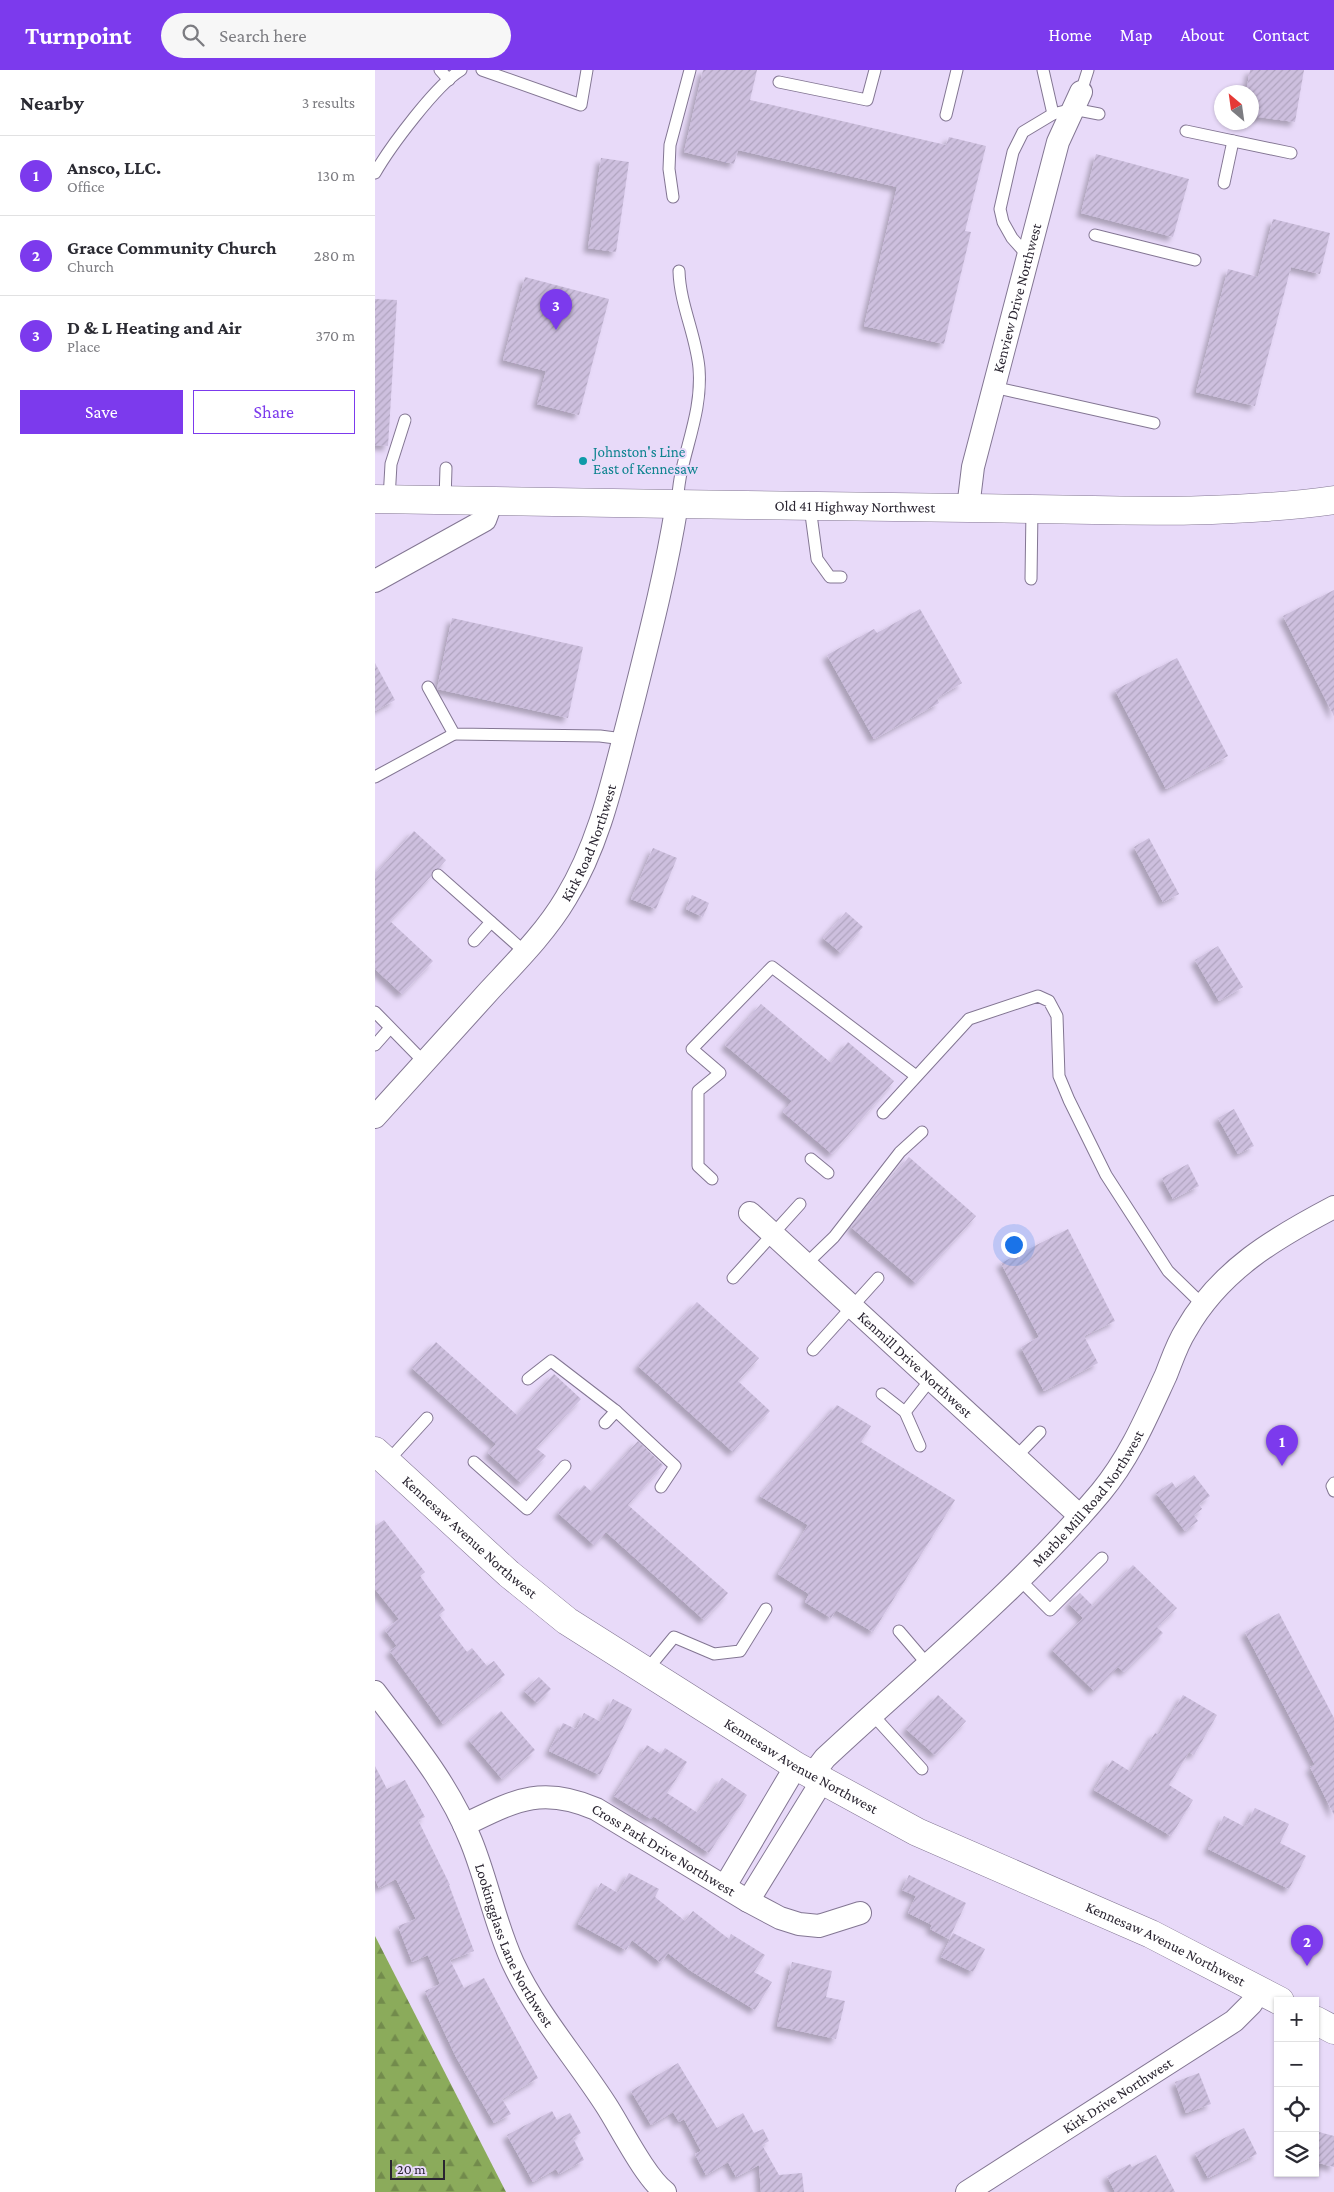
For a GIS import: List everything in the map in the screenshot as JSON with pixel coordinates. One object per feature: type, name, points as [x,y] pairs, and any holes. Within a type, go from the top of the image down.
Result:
[{"type":"street","name":"Kenview Drive Northwest","points":[[967,508],[973,467],[993,387],[1069,105]]},
{"type":"street","name":"Old 41 Highway Northwest","points":[[382,499],[1032,509],[1249,508],[1334,500]]},
{"type":"street","points":[[375,581],[485,520],[492,501]]},
{"type":"street","name":"Kirk Road Northwest","points":[[375,1117],[525,952],[566,899],[585,863],[604,810],[623,740],[649,637],[677,504]]},
{"type":"street","name":"Marble Mill Road Northwest","points":[[810,1774],[872,1714],[1019,1579],[1080,1516],[1121,1467],[1135,1442],[1177,1347],[1203,1305],[1226,1279],[1259,1250],[1282,1235],[1334,1207]]},
{"type":"street","name":"Kenmill Drive Northwest","points":[[750,1213],[1080,1516]]},
{"type":"street","name":"Kennesaw Avenue Northwest","points":[[381,1457],[509,1574],[567,1620],[810,1774],[917,1832],[1151,1934],[1270,1996]]},
{"type":"street","name":"Lookingglass Lane Northwest","points":[[375,1692],[432,1767],[464,1825],[472,1842],[502,1936],[527,1990],[542,2015],[595,2088],[651,2177],[665,2192]]},
{"type":"street","points":[[725,1886],[810,1774]]},
{"type":"street","points":[[748,1901],[810,1774]]},
{"type":"street","name":"Cross Park Drive Northwest","points":[[464,1825],[520,1800],[553,1797],[570,1800],[596,1809],[765,1911],[799,1924],[819,1926],[860,1913]]},
{"type":"street","name":"Kirk Drive Northwest","points":[[967,2192],[1234,2021],[1251,2004],[1270,1996]]},
{"type":"street","points":[[1319,2022],[1334,2030]]},
{"type":"lane","points":[[440,70],[449,80]]},
{"type":"lane","points":[[375,173],[383,158],[411,123],[449,80],[461,70]]},
{"type":"lane","points":[[482,70],[581,104],[587,70]]},
{"type":"lane","points":[[673,197],[669,169],[670,145],[690,70]]},
{"type":"lane","points":[[779,82],[867,100],[875,70]]},
{"type":"lane","points":[[946,115],[957,70]]},
{"type":"lane","points":[[1043,70],[1069,105],[1099,114]]},
{"type":"lane","points":[[1028,256],[1012,238],[1003,222],[1000,209],[1013,152],[1023,132],[1069,105],[1088,70]]},
{"type":"lane","points":[[1186,131],[1291,153]]},
{"type":"lane","points":[[1224,183],[1233,141]]},
{"type":"lane","points":[[1095,234],[1195,260]]},
{"type":"lane","points":[[677,504],[682,471],[697,415],[700,389],[697,352],[683,306],[679,271]]},
{"type":"lane","points":[[993,387],[1153,423]]},
{"type":"lane","points":[[382,499],[405,420]]},
{"type":"lane","points":[[445,500],[446,468]]},
{"type":"lane","points":[[810,507],[817,559],[830,577],[841,577]]},
{"type":"lane","points":[[1031,579],[1032,509]]},
{"type":"lane","points":[[428,687],[454,734]]},
{"type":"lane","points":[[375,777],[454,734],[600,736],[623,740]]},
{"type":"lane","points":[[438,874],[525,952]]},
{"type":"lane","points":[[474,940],[491,922]]},
{"type":"lane","points":[[712,1179],[697,1166],[698,1091],[720,1073],[692,1049],[772,967],[916,1076]]},
{"type":"lane","points":[[883,1113],[969,1019],[1038,996],[1049,1001],[1057,1016],[1059,1076],[1073,1109],[1107,1175],[1169,1271],[1203,1305]]},
{"type":"lane","points":[[375,1012],[424,1062]]},
{"type":"lane","points":[[375,1045],[390,1028]]},
{"type":"lane","points":[[806,1264],[834,1237],[901,1152],[922,1132]]},
{"type":"lane","points":[[811,1159],[828,1173]]},
{"type":"lane","points":[[733,1278],[800,1204]]},
{"type":"lane","points":[[813,1350],[878,1278]]},
{"type":"lane","points":[[527,1379],[551,1361],[616,1411],[675,1466],[661,1487]]},
{"type":"lane","points":[[905,1412],[931,1379]]},
{"type":"lane","points":[[882,1394],[905,1412],[920,1446]]},
{"type":"lane","points":[[605,1423],[616,1411]]},
{"type":"lane","points":[[381,1457],[427,1418]]},
{"type":"lane","points":[[1016,1458],[1041,1432]]},
{"type":"lane","points":[[474,1462],[527,1509],[565,1466]]},
{"type":"lane","points":[[1334,1483],[1332,1486],[1334,1491]]},
{"type":"lane","points":[[1019,1579],[1050,1610],[1102,1558]]},
{"type":"lane","points":[[646,1671],[674,1637],[715,1654],[740,1651],[766,1609]]},
{"type":"lane","points":[[899,1631],[927,1665]]},
{"type":"lane","points":[[872,1714],[922,1769]]},
{"type":"green space","points":[[375,1936],[506,2192],[375,2192]]},
{"type":"building","points":[[703,70],[757,70],[750,100],[946,145],[949,137],[986,146],[965,231],[971,232],[944,344],[864,326],[897,187],[738,150],[734,164],[684,152]]},
{"type":"building","points":[[1250,70],[1304,70],[1295,122],[1259,117],[1259,85],[1247,85]]},
{"type":"building","points":[[1096,154],[1189,179],[1173,237],[1081,213]]},
{"type":"building","points":[[601,158],[629,162],[616,252],[588,248]]},
{"type":"building","points":[[1273,219],[1330,233],[1320,274],[1291,267],[1255,406],[1196,392],[1228,269],[1258,277]]},
{"type":"building","points":[[525,277],[609,299],[579,415],[537,404],[546,371],[503,360]]},
{"type":"building","points":[[375,299],[397,300],[388,446],[375,445]]},
{"type":"building","points":[[1334,590],[1334,716],[1283,616]]},
{"type":"building","points":[[920,609],[962,683],[937,698],[939,703],[874,739],[827,655],[874,629],[877,633]]},
{"type":"building","points":[[452,618],[583,647],[568,718],[437,689]]},
{"type":"building","points":[[1177,658],[1228,756],[1166,789],[1115,690]]},
{"type":"building","points":[[375,663],[395,700],[375,711]]},
{"type":"building","points":[[414,831],[446,860],[439,868],[433,870],[431,876],[390,921],[433,961],[402,994],[375,969],[375,874]]},
{"type":"building","points":[[1149,838],[1179,894],[1163,902],[1134,847]]},
{"type":"building","points":[[653,848],[677,858],[656,909],[631,899]]},
{"type":"building","points":[[692,895],[709,903],[703,917],[686,909]]},
{"type":"building","points":[[846,912],[863,927],[841,953],[823,938]]},
{"type":"building","points":[[1218,946],[1243,987],[1219,1001],[1195,960]]},
{"type":"building","points":[[761,1004],[831,1063],[848,1042],[894,1081],[832,1154],[783,1112],[792,1101],[725,1045]]},
{"type":"building","points":[[1234,1109],[1254,1146],[1238,1154],[1218,1118]]},
{"type":"building","points":[[909,1157],[976,1216],[916,1283],[851,1227]]},
{"type":"building","points":[[1188,1164],[1199,1186],[1173,1199],[1162,1178]]},
{"type":"building","points":[[1068,1229],[1115,1321],[1084,1336],[1098,1363],[1044,1391],[1021,1347],[1039,1337],[1001,1263]]},
{"type":"building","points":[[697,1302],[759,1358],[738,1381],[770,1411],[733,1452],[638,1366]]},
{"type":"building","points":[[436,1342],[517,1415],[554,1374],[581,1399],[536,1448],[546,1456],[521,1483],[488,1453],[496,1444],[412,1368]]},
{"type":"building","points":[[837,1405],[871,1426],[861,1442],[955,1500],[873,1632],[836,1610],[831,1618],[805,1602],[809,1594],[778,1574],[808,1525],[760,1496]]},
{"type":"building","points":[[638,1441],[663,1465],[628,1505],[728,1593],[704,1620],[606,1532],[594,1545],[558,1513],[584,1485],[592,1492]]},
{"type":"building","points":[[1194,1475],[1210,1496],[1199,1504],[1202,1509],[1194,1515],[1198,1521],[1185,1531],[1156,1493],[1172,1482],[1176,1488]]},
{"type":"building","points":[[384,1520],[425,1572],[420,1576],[445,1610],[439,1615],[467,1652],[472,1648],[487,1666],[494,1661],[505,1675],[443,1724],[390,1651],[397,1646],[385,1630],[399,1619],[375,1589],[375,1526]]},
{"type":"building","points":[[1133,1565],[1177,1608],[1157,1627],[1163,1633],[1124,1672],[1118,1667],[1094,1691],[1052,1650],[1083,1618],[1069,1604],[1080,1593],[1093,1606]]},
{"type":"building","points":[[1279,1613],[1334,1718],[1334,1815],[1310,1767],[1315,1765],[1245,1632]]},
{"type":"building","points":[[539,1677],[551,1689],[537,1703],[524,1691]]},
{"type":"building","points":[[938,1695],[966,1721],[935,1755],[906,1729]]},
{"type":"building","points":[[1183,1695],[1217,1715],[1194,1755],[1189,1752],[1169,1785],[1193,1800],[1171,1836],[1094,1790],[1112,1760],[1131,1772],[1155,1733],[1159,1735]]},
{"type":"building","points":[[613,1699],[632,1709],[600,1775],[549,1751],[563,1723],[576,1729],[584,1713],[601,1722]]},
{"type":"building","points":[[501,1711],[535,1750],[502,1779],[469,1740]]},
{"type":"building","points":[[647,1745],[661,1754],[665,1748],[687,1762],[667,1793],[698,1813],[722,1778],[747,1795],[709,1853],[653,1816],[651,1819],[614,1796]]},
{"type":"building","points":[[375,1766],[387,1789],[405,1780],[425,1817],[418,1820],[450,1885],[474,1951],[450,1960],[464,1988],[484,1978],[538,2078],[502,2099],[511,2114],[494,2123],[456,2057],[425,1991],[440,1984],[428,1955],[412,1962],[398,1926],[416,1919],[396,1879],[379,1888],[375,1879]]},
{"type":"building","points":[[1255,1808],[1289,1824],[1280,1843],[1306,1856],[1289,1889],[1208,1849],[1224,1816],[1245,1827]]},
{"type":"building","points":[[629,1873],[659,1889],[655,1897],[685,1921],[693,1911],[729,1939],[731,1934],[765,1955],[754,1972],[772,1982],[755,2010],[691,1971],[668,1953],[661,1963],[632,1940],[626,1950],[578,1924],[601,1883],[618,1893]]},
{"type":"building","points":[[909,1875],[966,1903],[949,1939],[930,1929],[932,1925],[908,1913],[916,1896],[902,1890]]},
{"type":"building","points":[[953,1933],[985,1949],[973,1972],[941,1957]]},
{"type":"building","points":[[792,1962],[832,1971],[826,1997],[845,2001],[836,2039],[777,2026]]},
{"type":"building","points":[[678,2063],[717,2128],[743,2113],[754,2133],[763,2129],[769,2141],[762,2145],[779,2175],[802,2173],[804,2192],[761,2192],[759,2165],[736,2177],[728,2162],[706,2175],[695,2154],[701,2151],[684,2119],[679,2122],[673,2112],[651,2125],[631,2091]]},
{"type":"building","points":[[1199,2073],[1211,2104],[1186,2113],[1175,2082]]},
{"type":"building","points":[[552,2111],[557,2120],[570,2113],[581,2133],[573,2138],[584,2160],[559,2174],[556,2169],[533,2182],[507,2135]]},
{"type":"building","points":[[1244,2128],[1257,2154],[1208,2178],[1195,2153]]},
{"type":"building","points":[[1319,2132],[1334,2136],[1334,2167],[1319,2163]]},
{"type":"building","points":[[1156,2155],[1175,2192],[1115,2192],[1107,2176],[1130,2164],[1132,2167]]},
{"type":"place","name":"D & L Heating and Air","points":[[556,330]]},
{"type":"place","name":"Johnston's Line East of Kennesaw","points":[[583,461]]},
{"type":"place","name":"Ansco, LLC.","points":[[1282,1466]]},
{"type":"place","name":"Grace Community Church","points":[[1307,1966]]}]
